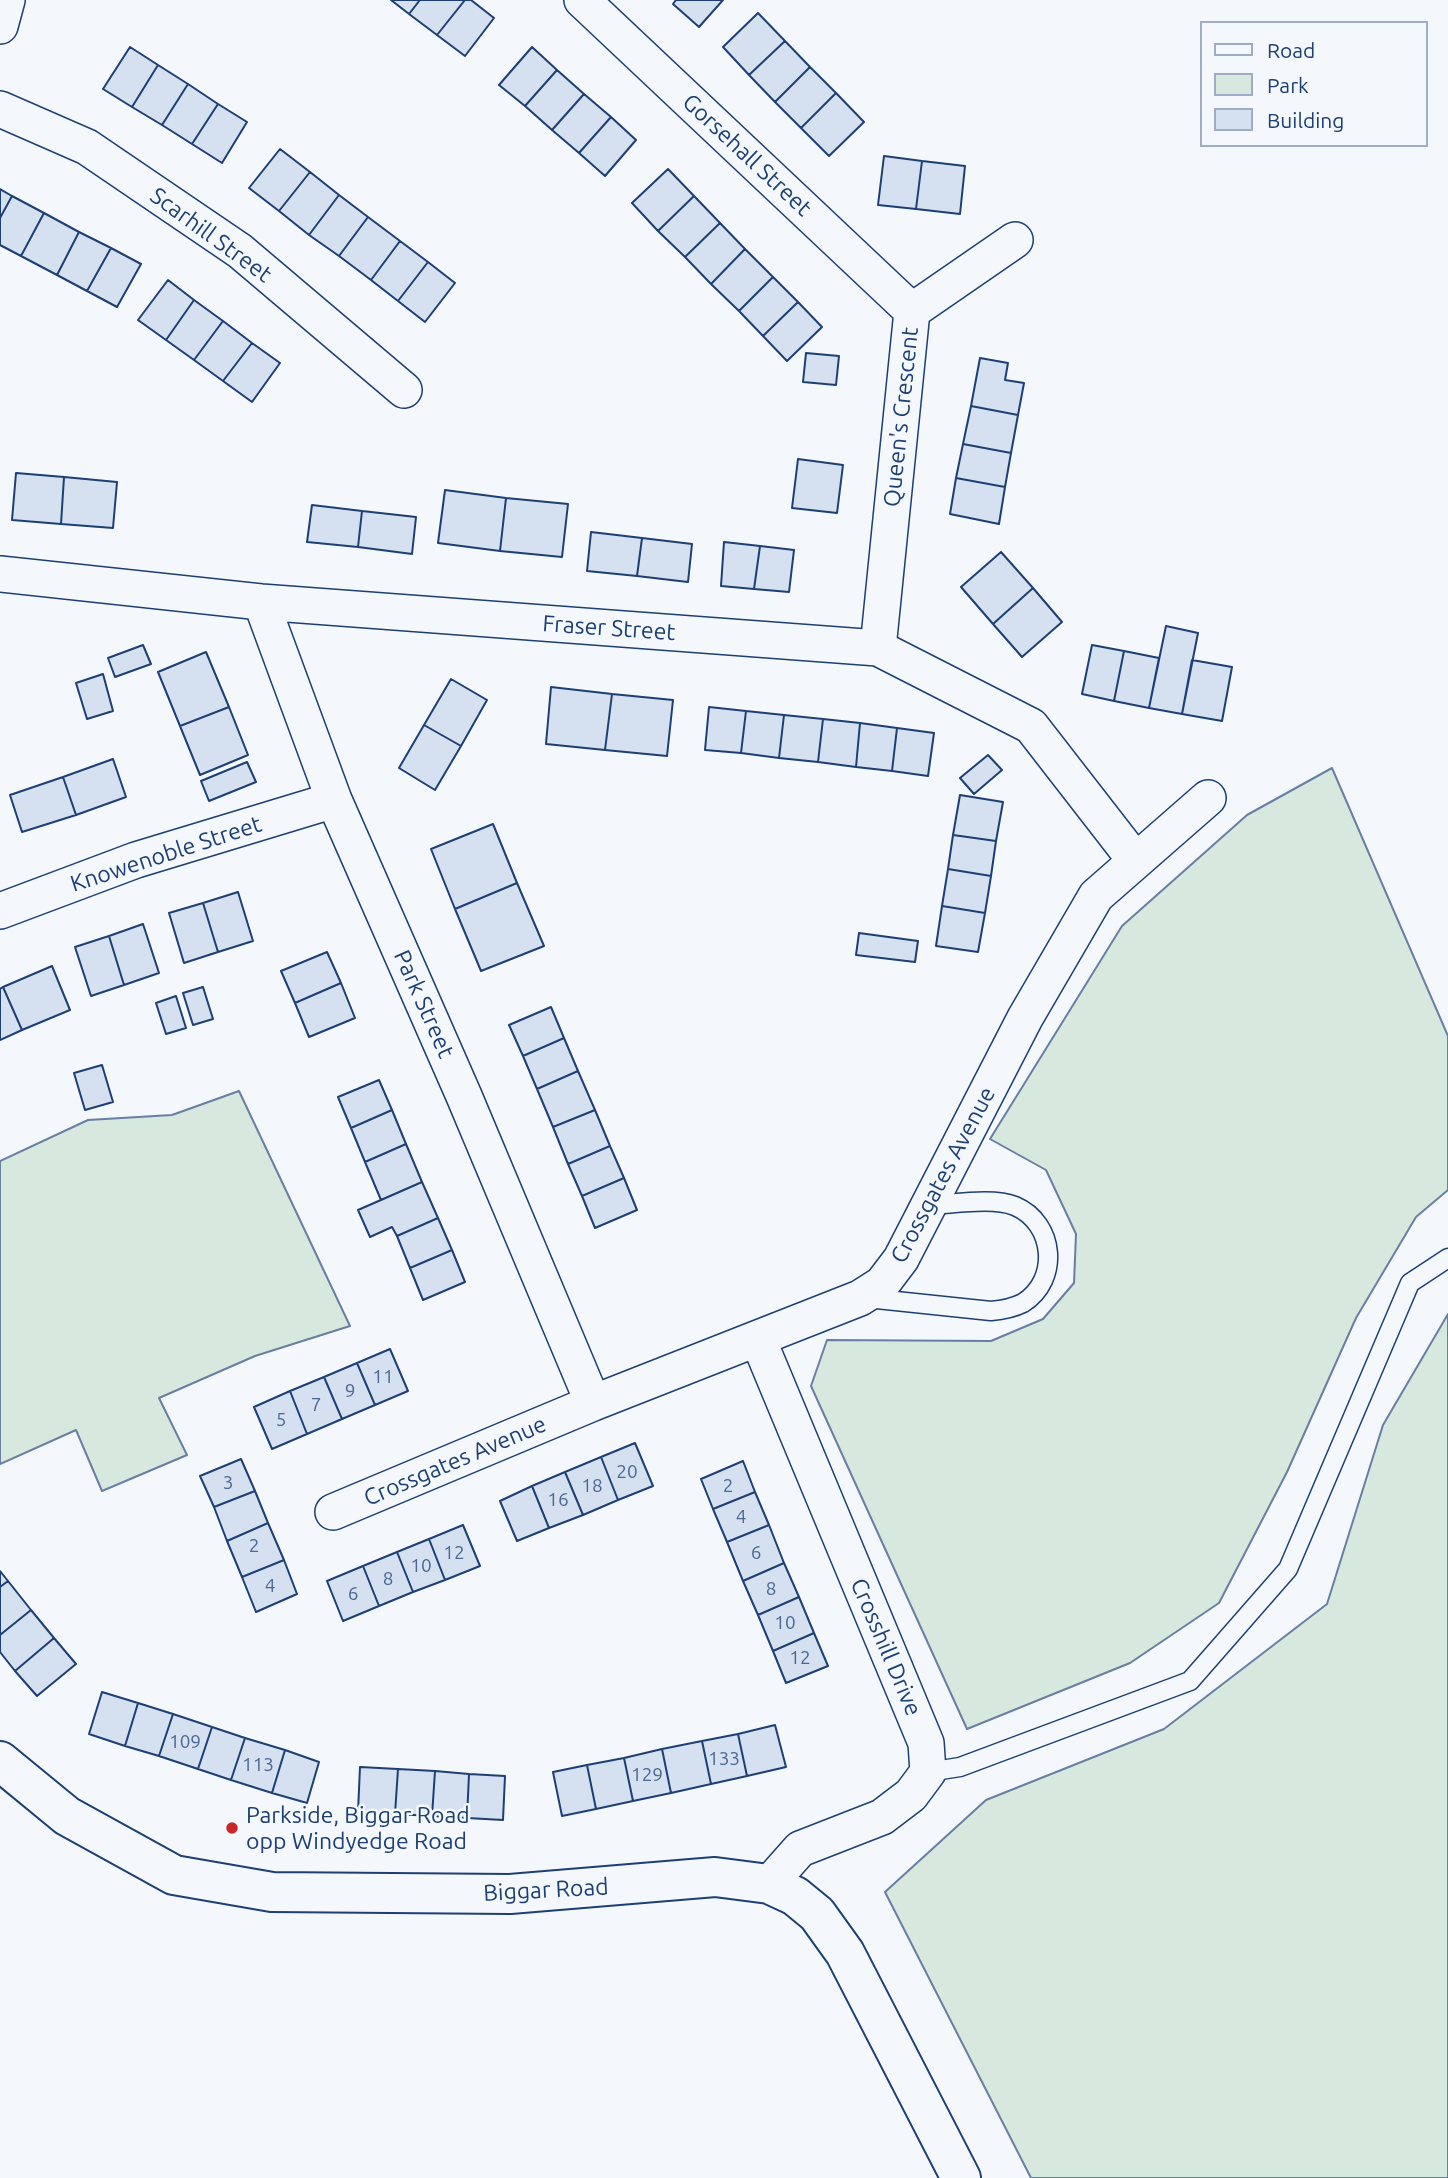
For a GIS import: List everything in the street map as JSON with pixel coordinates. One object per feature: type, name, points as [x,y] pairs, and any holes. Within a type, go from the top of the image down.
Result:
[{"type":"street","points":[[0,26],[7,0]]},
{"type":"street","name":"Gorsehall Street","points":[[582,0],[912,311]]},
{"type":"street","name":"Scarhill Street","points":[[0,109],[87,147],[240,251],[404,390]]},
{"type":"street","name":"Queen's Crescent","points":[[878,648],[912,311],[1015,240]]},
{"type":"street","name":"Fraser Street","points":[[0,574],[261,602],[878,648],[1031,726],[1135,860]]},
{"type":"street","name":"Park Street","points":[[261,602],[334,800],[464,1096],[593,1403]]},
{"type":"street","name":"Crossgates Avenue","points":[[333,1512],[593,1403],[860,1298],[882,1284],[901,1259],[1025,1018],[1096,896],[1208,798]]},
{"type":"street","name":"Knowenoble Street","points":[[0,911],[136,860],[334,800]]},
{"type":"street","name":"Crosshill Drive","points":[[758,1339],[926,1743],[928,1772]]},
{"type":"street","name":"Biggar Road","points":[[0,1761],[67,1816],[174,1875],[272,1892],[510,1894],[715,1877],[769,1884],[795,1896],[817,1914],[845,1953],[961,2178]]},
{"type":"street","points":[[769,1884],[800,1850],[897,1808],[911,1796],[928,1772]]},
{"type":"lane","points":[[860,1298],[991,1311],[1007,1309],[1034,1294],[1043,1281],[1049,1264],[1047,1243],[1041,1228],[1030,1215],[1015,1206],[998,1202],[929,1205]]},
{"type":"lane","points":[[928,1772],[960,1767],[1190,1681],[1288,1569],[1410,1283],[1448,1258]]},
{"type":"green space","points":[[1332,768],[1448,1036],[1448,1190],[1416,1217],[1356,1318],[1287,1472],[1219,1603],[1130,1663],[967,1729],[811,1386],[827,1340],[991,1341],[1043,1319],[1074,1283],[1076,1234],[1046,1170],[990,1139],[1122,926],[1247,815]]},
{"type":"green space","points":[[239,1091],[350,1326],[255,1356],[159,1398],[187,1455],[102,1491],[76,1430],[0,1464],[0,1161],[88,1120],[172,1115]]},
{"type":"green space","points":[[1448,1314],[1448,2178],[1031,2178],[885,1892],[986,1800],[1164,1729],[1327,1604],[1383,1425]]},
{"type":"building","points":[[391,0],[420,0],[409,14]]},
{"type":"building","points":[[420,0],[465,0],[437,35],[409,14]]},
{"type":"building","points":[[465,0],[471,0],[494,18],[465,56],[437,35]]},
{"type":"building","points":[[676,0],[723,0],[699,27],[673,4]]},
{"type":"building","points":[[758,13],[785,41],[749,75],[723,47]]},
{"type":"building","points":[[785,41],[810,67],[775,102],[749,75]]},
{"type":"building","points":[[130,47],[158,65],[132,107],[103,89]]},
{"type":"building","points":[[532,47],[557,70],[525,106],[499,85]]},
{"type":"building","points":[[158,65],[188,84],[162,125],[132,107]]},
{"type":"building","points":[[810,67],[836,93],[801,128],[775,102]]},
{"type":"building","points":[[557,70],[584,94],[552,130],[525,106]]},
{"type":"building","points":[[188,84],[218,104],[192,144],[162,125]]},
{"type":"building","points":[[836,93],[864,122],[829,156],[801,128]]},
{"type":"building","points":[[584,94],[611,117],[579,153],[552,130]]},
{"type":"building","points":[[218,104],[247,122],[222,163],[192,144]]},
{"type":"building","points":[[611,117],[636,140],[605,176],[579,153]]},
{"type":"building","points":[[280,149],[310,172],[279,211],[249,188]]},
{"type":"building","points":[[884,156],[922,161],[916,209],[878,205]]},
{"type":"building","points":[[922,161],[965,166],[960,214],[916,209]]},
{"type":"building","points":[[668,169],[694,196],[658,231],[632,203]]},
{"type":"building","points":[[310,172],[339,195],[309,235],[279,211]]},
{"type":"building","points":[[0,189],[12,196],[0,218]]},
{"type":"building","points":[[339,195],[368,217],[339,256],[309,235]]},
{"type":"building","points":[[12,196],[44,213],[21,256],[0,245],[0,218]]},
{"type":"building","points":[[694,196],[720,223],[685,257],[658,231]]},
{"type":"building","points":[[44,213],[79,232],[57,275],[21,256]]},
{"type":"building","points":[[368,217],[400,241],[371,280],[339,256]]},
{"type":"building","points":[[720,223],[745,249],[711,284],[685,257]]},
{"type":"building","points":[[79,232],[111,248],[87,291],[57,275]]},
{"type":"building","points":[[400,241],[428,262],[398,301],[371,280]]},
{"type":"building","points":[[111,248],[141,264],[117,307],[87,291]]},
{"type":"building","points":[[745,249],[773,277],[739,311],[711,284]]},
{"type":"building","points":[[428,262],[455,283],[425,322],[398,301]]},
{"type":"building","points":[[773,277],[798,302],[763,336],[739,311]]},
{"type":"building","points":[[168,280],[194,300],[166,340],[138,320]]},
{"type":"building","points":[[194,300],[223,321],[194,360],[166,340]]},
{"type":"building","points":[[798,302],[822,327],[787,361],[763,336]]},
{"type":"building","points":[[223,321],[252,343],[223,381],[194,360]]},
{"type":"building","points":[[252,343],[280,363],[252,402],[223,381]]},
{"type":"building","points":[[806,353],[839,356],[836,385],[803,382]]},
{"type":"building","points":[[980,358],[1008,363],[1005,380],[1024,383],[1018,415],[971,406]]},
{"type":"building","points":[[971,406],[1018,415],[1011,453],[963,444]]},
{"type":"building","points":[[963,444],[1011,453],[1005,487],[956,478]]},
{"type":"building","points":[[798,459],[843,465],[837,513],[792,508]]},
{"type":"building","points":[[16,473],[64,477],[61,524],[12,520]]},
{"type":"building","points":[[64,477],[117,482],[113,528],[61,524]]},
{"type":"building","points":[[956,478],[1005,487],[999,524],[950,514]]},
{"type":"building","points":[[445,490],[506,498],[500,551],[438,543]]},
{"type":"building","points":[[506,498],[568,504],[562,557],[500,551]]},
{"type":"building","points":[[312,505],[362,511],[358,547],[307,542]]},
{"type":"building","points":[[362,511],[416,517],[412,554],[358,547]]},
{"type":"building","points":[[591,532],[642,538],[637,576],[587,571]]},
{"type":"building","points":[[642,538],[692,544],[688,582],[637,576]]},
{"type":"building","points":[[724,542],[760,546],[754,589],[721,586]]},
{"type":"building","points":[[760,546],[794,550],[789,592],[754,589]]},
{"type":"building","points":[[1001,552],[1033,588],[993,624],[961,587]]},
{"type":"building","points":[[1033,588],[1062,622],[1022,657],[993,624]]},
{"type":"building","points":[[1166,626],[1198,633],[1182,714],[1149,708]]},
{"type":"building","points":[[143,645],[151,664],[115,677],[108,658]]},
{"type":"building","points":[[1092,645],[1124,651],[1114,701],[1082,694]]},
{"type":"building","points":[[1124,651],[1159,658],[1149,708],[1114,701]]},
{"type":"building","points":[[206,652],[229,707],[180,726],[158,672]]},
{"type":"building","points":[[1192,660],[1232,667],[1222,721],[1182,714]]},
{"type":"building","points":[[103,674],[113,711],[87,719],[76,683]]},
{"type":"building","points":[[451,679],[487,700],[461,746],[424,725]]},
{"type":"building","points":[[551,687],[612,694],[605,750],[546,744]]},
{"type":"building","points":[[612,694],[673,700],[667,756],[605,750]]},
{"type":"building","points":[[229,707],[248,755],[200,775],[180,726]]},
{"type":"building","points":[[709,707],[746,711],[741,753],[705,750]]},
{"type":"building","points":[[746,711],[784,715],[779,758],[741,753]]},
{"type":"building","points":[[784,715],[823,719],[818,762],[779,758]]},
{"type":"building","points":[[823,719],[860,723],[856,767],[818,762]]},
{"type":"building","points":[[860,723],[897,728],[892,771],[856,767]]},
{"type":"building","points":[[424,725],[461,746],[435,790],[399,768]]},
{"type":"building","points":[[897,728],[934,733],[928,776],[892,771]]},
{"type":"building","points":[[988,755],[1002,770],[974,794],[960,778]]},
{"type":"building","points":[[113,759],[126,797],[76,815],[63,777]]},
{"type":"building","points":[[247,762],[256,782],[209,801],[201,781]]},
{"type":"building","points":[[63,777],[76,815],[22,832],[10,795]]},
{"type":"building","points":[[960,795],[1003,802],[996,841],[953,835]]},
{"type":"building","points":[[493,824],[517,883],[455,909],[431,849]]},
{"type":"building","points":[[953,835],[996,841],[991,876],[948,869]]},
{"type":"building","points":[[948,869],[991,876],[985,913],[942,906]]},
{"type":"building","points":[[517,883],[544,946],[481,971],[455,909]]},
{"type":"building","points":[[238,892],[253,941],[218,952],[203,903]]},
{"type":"building","points":[[203,903],[218,952],[184,963],[169,913]]},
{"type":"building","points":[[942,906],[985,913],[978,952],[936,946]]},
{"type":"building","points":[[143,924],[159,973],[124,985],[109,936]]},
{"type":"building","points":[[859,933],[918,941],[915,962],[856,955]]},
{"type":"building","points":[[109,936],[124,985],[91,996],[75,947]]},
{"type":"building","points":[[327,952],[341,983],[295,1003],[281,971]]},
{"type":"building","points":[[52,966],[70,1010],[22,1030],[3,987]]},
{"type":"building","points":[[341,983],[355,1018],[309,1037],[295,1003]]},
{"type":"building","points":[[3,987],[22,1030],[0,1040],[0,989]]},
{"type":"building","points":[[203,987],[213,1019],[193,1025],[183,993]]},
{"type":"building","points":[[176,996],[186,1028],[166,1034],[156,1003]]},
{"type":"building","points":[[551,1007],[564,1038],[523,1056],[509,1025]]},
{"type":"building","points":[[564,1038],[578,1071],[537,1089],[523,1056]]},
{"type":"building","points":[[102,1065],[113,1102],[85,1110],[74,1073]]},
{"type":"building","points":[[578,1071],[595,1110],[553,1127],[537,1089]]},
{"type":"building","points":[[379,1080],[392,1110],[351,1128],[338,1097]]},
{"type":"building","points":[[392,1110],[406,1144],[365,1162],[351,1128]]},
{"type":"building","points":[[595,1110],[610,1146],[568,1164],[553,1127]]},
{"type":"building","points":[[406,1144],[422,1182],[381,1200],[365,1162]]},
{"type":"building","points":[[610,1146],[624,1178],[582,1196],[568,1164]]},
{"type":"building","points":[[624,1178],[637,1210],[595,1228],[582,1196]]},
{"type":"building","points":[[422,1182],[438,1218],[397,1236],[392,1227],[370,1237],[358,1210]]},
{"type":"building","points":[[438,1218],[452,1250],[410,1268],[397,1236]]},
{"type":"building","points":[[452,1250],[465,1282],[423,1300],[410,1268]]},
{"type":"building","points":[[390,1349],[408,1391],[375,1405],[357,1363]]},
{"type":"building","points":[[357,1363],[375,1405],[342,1419],[324,1377]]},
{"type":"building","points":[[324,1377],[342,1419],[307,1434],[290,1391]]},
{"type":"building","points":[[290,1391],[307,1434],[272,1449],[254,1407]]},
{"type":"building","points":[[635,1443],[653,1486],[618,1500],[601,1457]]},
{"type":"building","points":[[601,1457],[618,1500],[583,1515],[565,1472]]},
{"type":"building","points":[[241,1459],[255,1491],[214,1507],[200,1476]]},
{"type":"building","points":[[743,1461],[755,1492],[713,1509],[701,1479]]},
{"type":"building","points":[[565,1472],[583,1515],[549,1528],[532,1486]]},
{"type":"building","points":[[532,1486],[549,1528],[517,1541],[500,1501]]},
{"type":"building","points":[[255,1491],[268,1523],[227,1541],[214,1507]]},
{"type":"building","points":[[755,1492],[769,1525],[727,1542],[713,1509]]},
{"type":"building","points":[[268,1523],[284,1560],[242,1577],[227,1541]]},
{"type":"building","points":[[463,1525],[480,1566],[445,1580],[429,1539]]},
{"type":"building","points":[[769,1525],[784,1563],[743,1581],[727,1542]]},
{"type":"building","points":[[429,1539],[445,1580],[413,1592],[397,1552]]},
{"type":"building","points":[[397,1552],[413,1592],[379,1606],[363,1566]]},
{"type":"building","points":[[284,1560],[297,1594],[256,1612],[242,1577]]},
{"type":"building","points":[[784,1563],[799,1597],[758,1615],[743,1581]]},
{"type":"building","points":[[363,1566],[379,1606],[343,1621],[327,1581]]},
{"type":"building","points":[[0,1571],[8,1581],[0,1587]]},
{"type":"building","points":[[8,1581],[31,1610],[0,1635],[0,1587]]},
{"type":"building","points":[[799,1597],[814,1633],[773,1651],[758,1615]]},
{"type":"building","points":[[31,1610],[54,1638],[15,1671],[0,1652],[0,1635]]},
{"type":"building","points":[[814,1633],[828,1666],[786,1683],[773,1651]]},
{"type":"building","points":[[54,1638],[76,1664],[37,1696],[15,1671]]},
{"type":"building","points":[[102,1692],[138,1703],[125,1746],[89,1734]]},
{"type":"building","points":[[138,1703],[173,1714],[159,1756],[125,1746]]},
{"type":"building","points":[[173,1714],[212,1727],[198,1769],[159,1756]]},
{"type":"building","points":[[775,1725],[786,1767],[747,1776],[738,1734]]},
{"type":"building","points":[[212,1727],[245,1738],[231,1780],[198,1769]]},
{"type":"building","points":[[738,1734],[747,1776],[711,1784],[702,1741]]},
{"type":"building","points":[[245,1738],[285,1750],[272,1793],[231,1780]]},
{"type":"building","points":[[702,1741],[711,1784],[671,1793],[662,1749]]},
{"type":"building","points":[[662,1749],[671,1793],[633,1801],[624,1758]]},
{"type":"building","points":[[285,1750],[319,1762],[307,1803],[272,1793]]},
{"type":"building","points":[[624,1758],[633,1801],[596,1809],[587,1765]]},
{"type":"building","points":[[587,1765],[596,1809],[562,1816],[553,1772]]},
{"type":"building","points":[[360,1767],[398,1769],[395,1814],[358,1812]]},
{"type":"building","points":[[398,1769],[435,1771],[432,1816],[395,1814]]},
{"type":"building","points":[[435,1771],[469,1774],[467,1818],[432,1816]]},
{"type":"building","points":[[469,1774],[505,1776],[503,1820],[467,1818]]},
{"type":"place","name":"Parkside, Biggar Road opp Windyedge Road","points":[[232,1828]]}]
